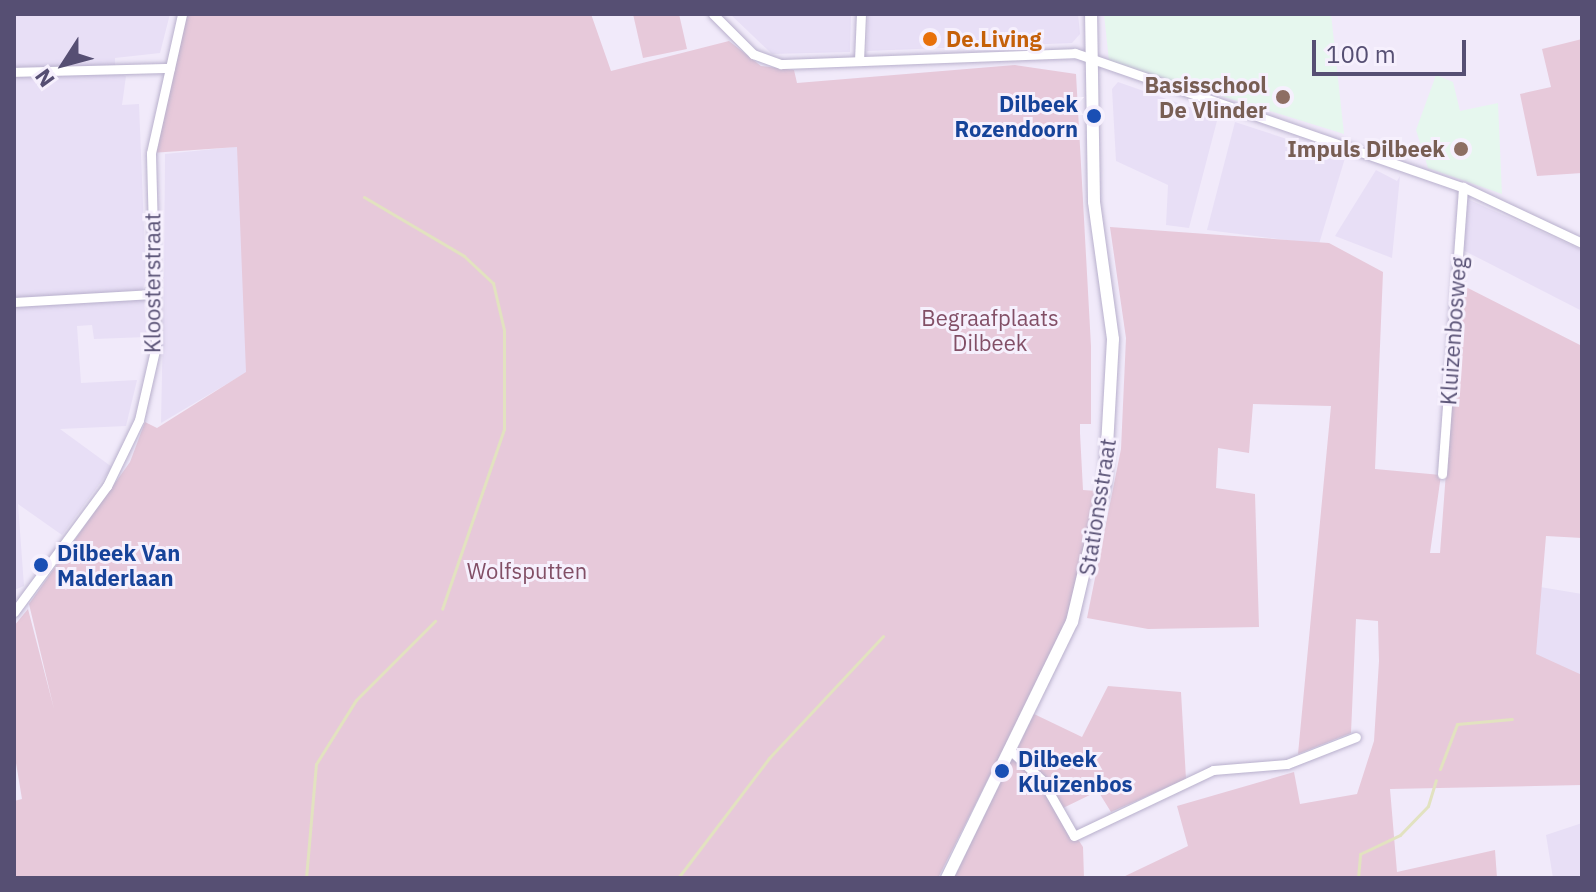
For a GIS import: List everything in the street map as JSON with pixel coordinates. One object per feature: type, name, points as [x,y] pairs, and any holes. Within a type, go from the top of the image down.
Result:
[{"type":"street","name":"Kloosterstraat","points":[[14,612],[18,602],[124,459],[156,346],[151,153],[182,14]]},
{"type":"street","points":[[713,14],[770,62],[1075,53],[1463,187],[1582,243]]},
{"type":"street","points":[[859,61],[861,14]]},
{"type":"street","name":"Stationsstraat","points":[[947,878],[1079,603],[1105,482],[1113,339],[1094,202],[1091,14]]},
{"type":"street","points":[[14,72],[170,68]]},
{"type":"street","name":"Kluizenbosweg","points":[[1442,474],[1463,187]]},
{"type":"street","points":[[14,302],[153,294]]},
{"type":"street","points":[[1010,750],[1042,780],[1074,836],[1213,770],[1287,764],[1356,737]]},
{"type":"shaded area","points":[[14,14],[170,14],[160,53],[115,58],[115,73],[126,76],[122,105],[139,104],[147,337],[94,339],[92,325],[77,326],[81,383],[137,380],[126,426],[60,429],[112,467],[62,535],[18,504],[24,586],[14,590]]},
{"type":"shaded area","points":[[730,14],[851,14],[850,52],[772,54]]},
{"type":"shaded area","points":[[868,14],[1078,14],[1080,34],[1072,43],[867,51]]},
{"type":"shaded area","name":"Basisschool De Vlinder","points":[[1104,14],[1331,14],[1344,134],[1109,61]]},
{"type":"shaded area","name":"Impuls Dilbeek","points":[[1436,75],[1453,82],[1460,111],[1498,103],[1502,194],[1428,168],[1416,130]]},
{"type":"shaded area","points":[[1118,82],[1218,117],[1189,228],[1166,225],[1168,185],[1116,161],[1112,89]]},
{"type":"shaded area","points":[[1235,122],[1345,158],[1319,244],[1207,230]]},
{"type":"shaded area","points":[[301,140],[240,190],[247,372],[161,423],[164,279],[146,279],[164,277],[165,154]]},
{"type":"shaded area","points":[[1376,170],[1397,181],[1400,176],[1392,258],[1335,236]]},
{"type":"shaded area","points":[[1465,198],[1582,250],[1582,311],[1461,249]]},
{"type":"shaded area","points":[[1528,585],[1582,594],[1582,675],[1529,668]]},
{"type":"shaded area","points":[[1582,823],[1582,878],[1553,878],[1546,835]]},
{"type":"green space","name":"Wolfsputten","points":[[182,14],[591,14],[611,71],[729,41],[761,66],[794,70],[797,83],[1015,65],[1076,74],[1091,346],[1091,424],[1080,424],[1080,433],[1083,490],[1097,491],[1069,619],[938,878],[14,878],[14,801],[22,799],[14,751],[14,626],[28,609],[54,709],[29,604],[130,462],[145,422],[157,428],[246,372],[237,147],[151,153]]},
{"type":"green space","points":[[633,14],[679,14],[687,49],[643,58]]},
{"type":"green space","points":[[1582,39],[1582,173],[1537,176],[1520,94],[1551,87],[1542,49]]},
{"type":"green space","points":[[1110,227],[1329,243],[1383,272],[1375,469],[1441,475],[1430,553],[1440,553],[1460,284],[1582,346],[1582,538],[1546,536],[1536,654],[1582,675],[1582,785],[1390,789],[1397,872],[1495,850],[1497,878],[1121,878],[1188,846],[1177,806],[1294,772],[1300,804],[1357,794],[1374,741],[1379,661],[1378,621],[1356,619],[1351,733],[1298,754],[1331,406],[1253,404],[1249,453],[1218,448],[1216,488],[1255,494],[1259,627],[1148,629],[1087,618],[1121,449],[1126,338]]},
{"type":"green space","points":[[1108,686],[1181,692],[1186,779],[1111,812],[1098,791],[1059,810],[1083,847],[1084,878],[954,878],[1034,714],[1082,737]]},
{"type":"waterway","points":[[364,197],[464,256],[493,283],[504,330],[504,429],[442,609]]},
{"type":"waterway","points":[[306,878],[316,764],[356,700],[435,621]]},
{"type":"waterway","points":[[678,878],[769,758],[883,636]]},
{"type":"waterway","points":[[1440,769],[1457,724],[1512,719]]},
{"type":"waterway","points":[[1358,878],[1360,854],[1400,835],[1428,806],[1436,780]]},
{"type":"place","name":"De.Living","points":[[930,39]]},
{"type":"place","name":"Basisschool De Vlinder","points":[[1283,97]]},
{"type":"place","name":"Dilbeek Rozendoorn","points":[[1094,116]]},
{"type":"place","name":"Impuls Dilbeek","points":[[1461,149]]},
{"type":"place","name":"Dilbeek Van Malderlaan","points":[[41,565]]},
{"type":"place","name":"Dilbeek Kluizenbos","points":[[1002,771]]},
{"type":"park label","name":"Begraafplaats Dilbeek","points":[[990,330]]}]
